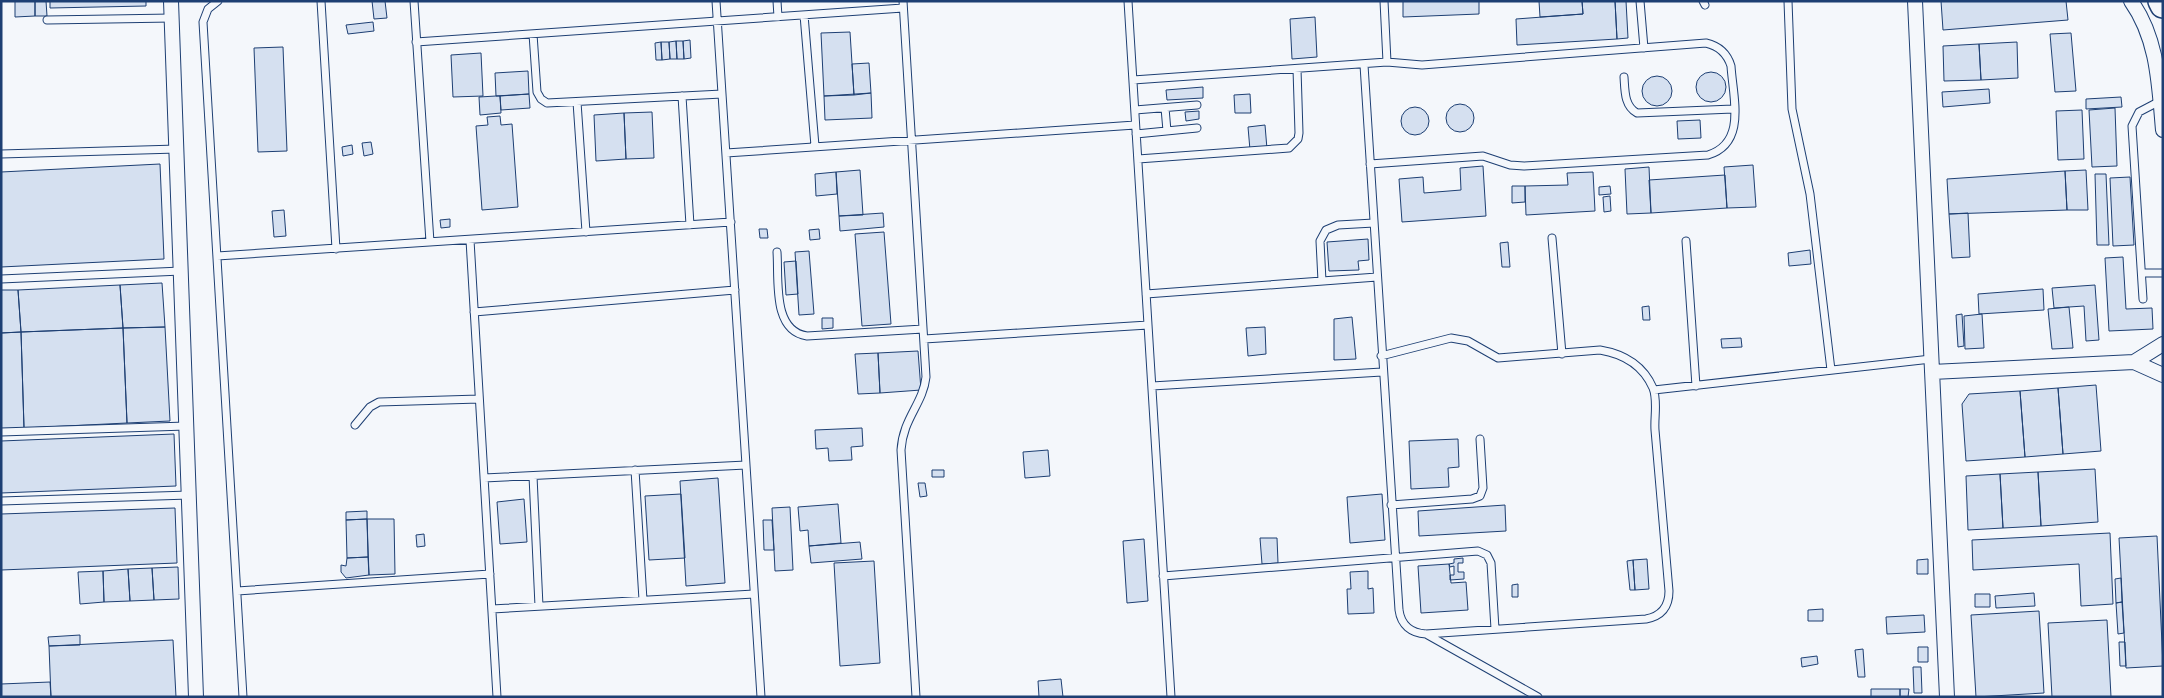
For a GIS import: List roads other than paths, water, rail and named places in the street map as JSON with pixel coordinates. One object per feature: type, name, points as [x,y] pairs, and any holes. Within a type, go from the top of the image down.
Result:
[{"type":"highway","points":[[2161,1],[2163,5]]},
{"type":"street","points":[[171,1],[196,697]]},
{"type":"street","points":[[1914,1],[1947,697]]},
{"type":"street","points":[[2131,1],[2141,19],[2153,50],[2163,130]]},
{"type":"street","points":[[2134,362],[2163,344]]},
{"type":"street","points":[[1932,365],[2134,362],[2163,375]]},
{"type":"lane","points":[[218,1],[208,9],[203,22],[243,697]]},
{"type":"lane","points":[[320,1],[336,249]]},
{"type":"lane","points":[[414,1],[430,242]]},
{"type":"lane","points":[[716,1],[760,697]]},
{"type":"lane","points":[[778,1],[778,17]]},
{"type":"lane","points":[[1128,1],[1171,697]]},
{"type":"lane","points":[[1384,1],[1387,62]]},
{"type":"lane","points":[[1640,1],[1644,48]]},
{"type":"lane","points":[[1788,1],[1792,109],[1811,203],[1831,370]]},
{"type":"lane","points":[[416,42],[778,17],[903,5],[926,383],[905,424],[901,450],[916,697]]},
{"type":"lane","points":[[804,15],[815,146]]},
{"type":"lane","points":[[47,20],[172,18]]},
{"type":"lane","points":[[533,34],[537,92],[540,99],[547,104],[722,94]]},
{"type":"lane","points":[[1133,80],[1387,62],[1422,65],[1706,43],[1720,48],[1729,59],[1731,66],[1734,129],[1732,138],[1725,146],[1708,155],[1524,166],[1510,165],[1483,156],[1370,164]]},
{"type":"lane","points":[[1364,65],[1382,372],[1400,616],[1403,623],[1413,631],[1426,634],[1538,697]]},
{"type":"lane","points":[[1138,160],[1289,148],[1298,139],[1299,133],[1297,69]]},
{"type":"lane","points":[[1624,77],[1628,107],[1636,113],[1733,110]]},
{"type":"lane","points":[[682,96],[690,225]]},
{"type":"lane","points":[[2144,298],[2132,126],[2139,112],[2160,101]]},
{"type":"lane","points":[[577,102],[586,232]]},
{"type":"lane","points":[[1135,110],[1197,105]]},
{"type":"lane","points":[[1165,108],[1167,131]]},
{"type":"lane","points":[[726,153],[1136,125]]},
{"type":"lane","points":[[1136,134],[1196,128]]},
{"type":"lane","points":[[1,154],[176,149]]},
{"type":"lane","points":[[217,256],[731,222]]},
{"type":"lane","points":[[1322,281],[1320,241],[1326,230],[1338,225],[1374,223]]},
{"type":"lane","points":[[1552,238],[1562,354]]},
{"type":"lane","points":[[470,240],[497,697]]},
{"type":"lane","points":[[1686,240],[1696,386]]},
{"type":"lane","points":[[778,252],[782,318],[794,333],[807,336],[923,330]]},
{"type":"lane","points":[[1,279],[181,271]]},
{"type":"lane","points":[[2142,273],[2163,272]]},
{"type":"lane","points":[[1146,294],[1377,277]]},
{"type":"lane","points":[[474,312],[735,290]]},
{"type":"lane","points":[[924,339],[1148,325]]},
{"type":"lane","points":[[1381,356],[1451,338],[1468,340],[1498,358],[1600,350],[1624,356],[1643,372],[1654,390],[1669,591],[1667,606],[1658,615],[1646,619],[1426,634]]},
{"type":"lane","points":[[1654,390],[1831,370],[1932,365]]},
{"type":"lane","points":[[1152,386],[1382,372]]},
{"type":"lane","points":[[354,425],[370,407],[379,402],[480,399]]},
{"type":"lane","points":[[1,432],[186,426]]},
{"type":"lane","points":[[1392,505],[1472,499],[1480,496],[1483,488],[1480,439]]},
{"type":"lane","points":[[484,478],[746,465]]},
{"type":"lane","points":[[635,470],[643,600]]},
{"type":"lane","points":[[533,476],[539,606]]},
{"type":"lane","points":[[1,501],[189,495]]},
{"type":"lane","points":[[1163,576],[1478,551],[1487,555],[1491,563],[1495,629]]},
{"type":"lane","points":[[237,591],[490,574]]},
{"type":"lane","points":[[492,609],[754,594]]}]
